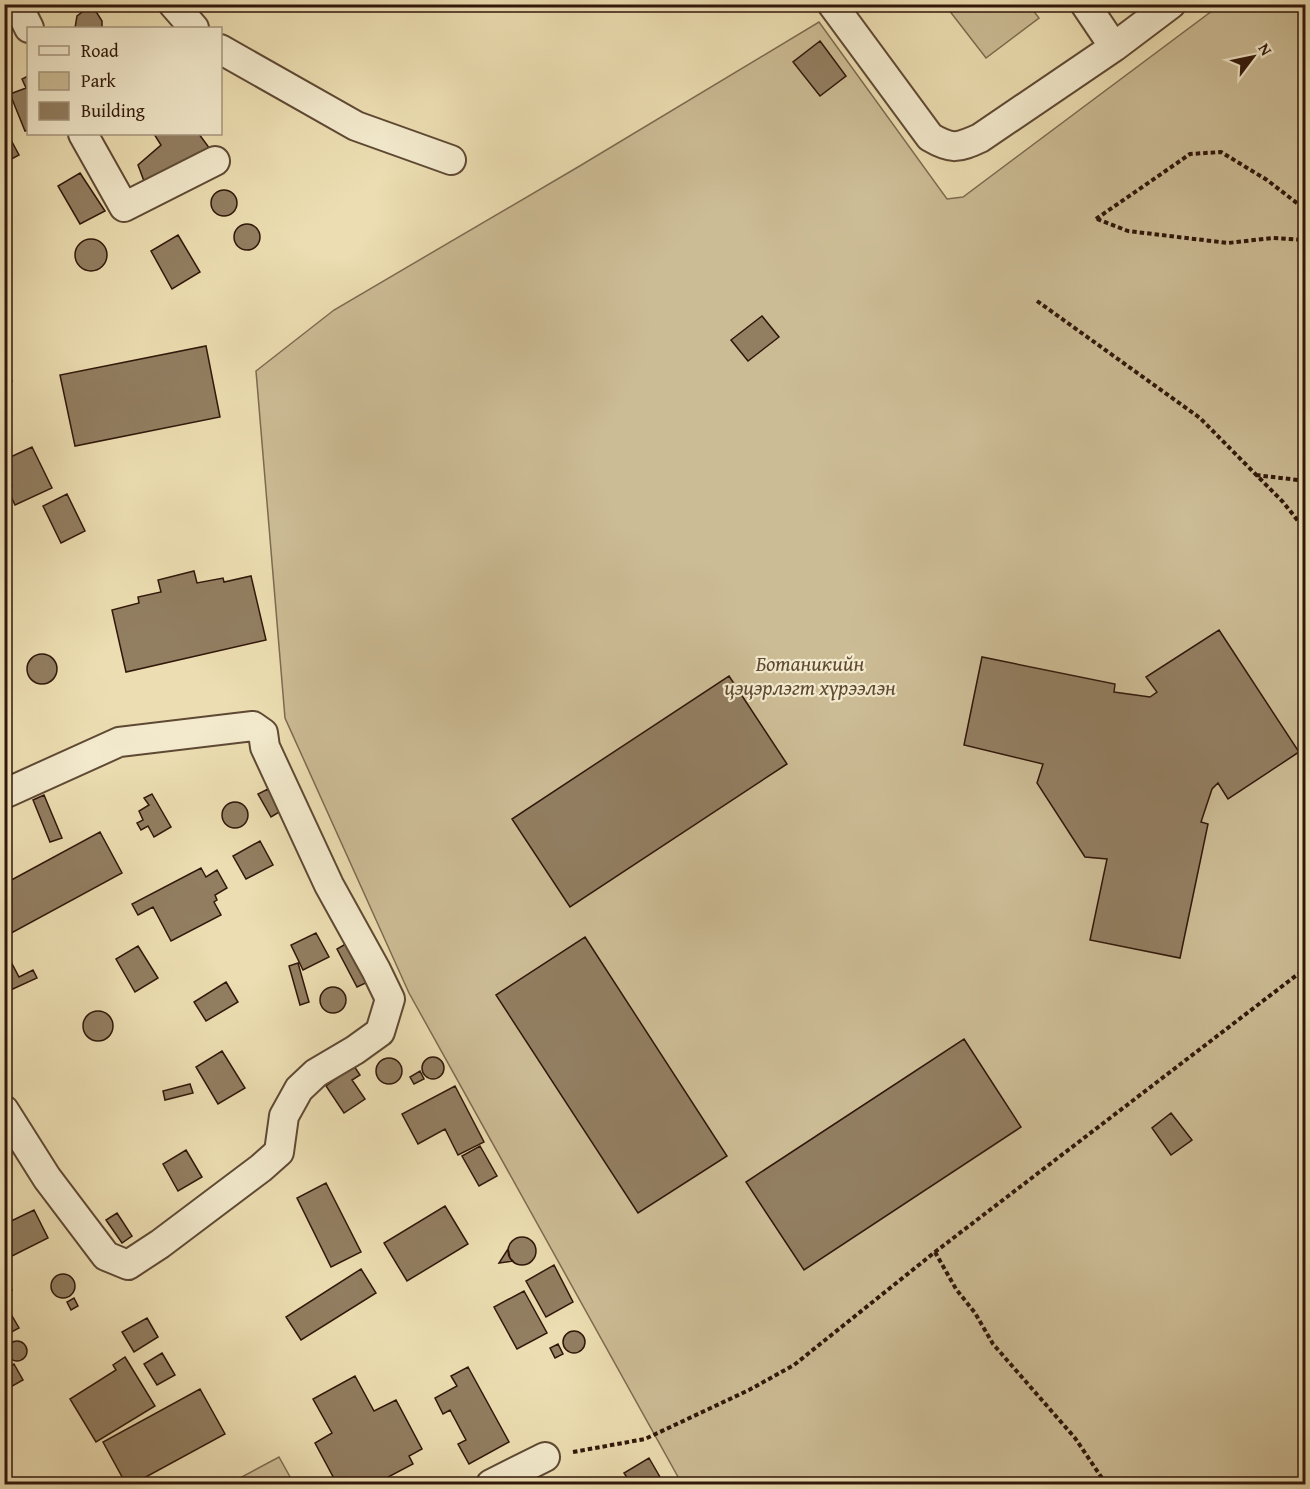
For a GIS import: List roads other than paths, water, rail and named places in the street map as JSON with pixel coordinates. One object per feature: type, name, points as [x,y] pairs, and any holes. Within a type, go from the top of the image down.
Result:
[{"type":"street","points":[[173,4],[193,27]]},
{"type":"street","points":[[832,4],[930,137],[946,146],[962,146],[980,138],[1114,47],[1171,4]]},
{"type":"street","points":[[1085,4],[1114,47]]},
{"type":"street","points":[[222,50],[356,126],[451,160]]},
{"type":"street","points":[[84,135],[124,207],[215,161]]},
{"type":"street","points":[[4,794],[119,742],[253,726],[263,733],[265,747],[329,885],[390,999],[380,1032],[316,1073],[299,1089],[284,1116],[279,1152],[160,1244],[128,1265],[106,1256],[47,1178],[4,1110]]},
{"type":"street","points":[[491,1485],[545,1457]]},
{"type":"park label","name":"Ботаникийн цэцэрлэгт хүрээлэн","points":[[810,676]]}]
